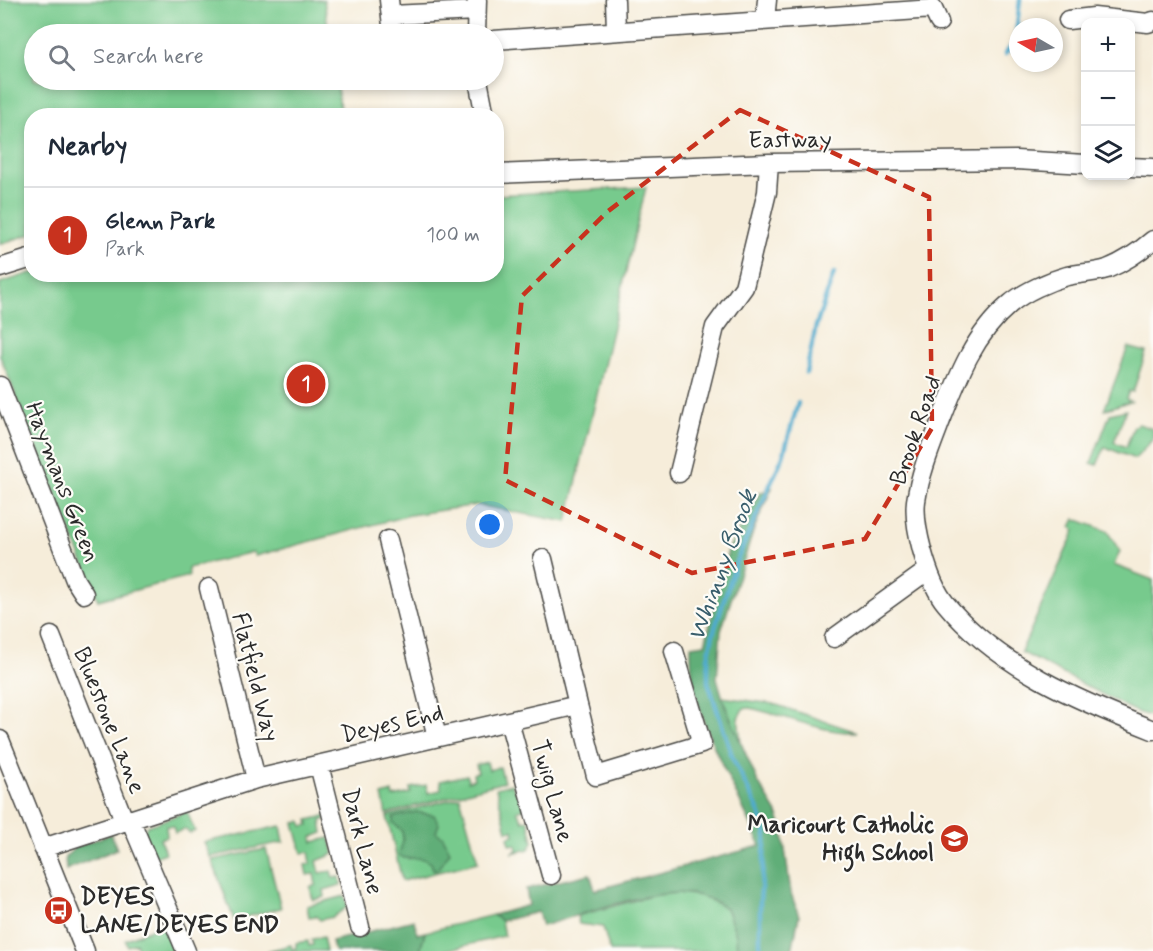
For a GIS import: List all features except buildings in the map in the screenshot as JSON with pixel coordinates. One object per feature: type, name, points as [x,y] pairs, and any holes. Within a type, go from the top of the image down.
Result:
[{"type":"street","points":[[615,0],[616,30]]},
{"type":"street","points":[[765,20],[767,0]]},
{"type":"street","points":[[392,24],[390,7],[476,6],[476,24]]},
{"type":"street","points":[[504,39],[936,10]]},
{"type":"street","points":[[1068,20],[1095,17],[1148,23],[1153,21]]},
{"type":"street","points":[[480,90],[483,108]]},
{"type":"street","name":"Eastway","points":[[504,174],[769,163],[1016,160],[1081,164]]},
{"type":"street","points":[[679,473],[715,327],[744,287],[767,192],[769,163]]},
{"type":"street","points":[[1135,167],[1153,168]]},
{"type":"street","name":"Brook Road","points":[[1153,240],[1130,258],[1114,266],[1066,277],[1012,302],[991,322],[960,371],[925,464],[916,503],[918,533],[928,570],[945,603],[1005,656],[1081,702],[1153,730]]},
{"type":"street","points":[[0,268],[24,260]]},
{"type":"street","name":"Haymans Green","points":[[0,386],[75,579],[84,594]]},
{"type":"street","points":[[388,540],[437,737]]},
{"type":"street","points":[[543,559],[596,776],[702,744],[674,651]]},
{"type":"street","points":[[834,638],[849,617],[928,570]]},
{"type":"street","name":"Flatfield Way","points":[[209,588],[256,779]]},
{"type":"street","name":"Bluestone Lane","points":[[51,636],[127,819],[186,951]]},
{"type":"street","name":"Deyes End","points":[[43,848],[256,779],[578,705]]},
{"type":"street","name":"Twig Lane","points":[[508,721],[550,875]]},
{"type":"street","points":[[0,740],[85,951]]},
{"type":"street","name":"Dark Lane","points":[[319,765],[360,927]]},
{"type":"highlighted area","points":[[740,110],[929,197],[932,428],[865,539],[692,573],[505,480],[522,296],[607,212]]},
{"type":"green space","points":[[0,0],[324,0],[328,24],[24,24],[24,90],[337,90],[340,108],[24,108],[24,236],[0,244]]},
{"type":"green space","points":[[646,187],[567,522],[477,505],[410,515],[255,556],[253,552],[188,568],[189,576],[98,600],[0,356],[0,283],[24,275],[24,282],[504,282],[504,195]]},
{"type":"green space","points":[[1128,347],[1146,352],[1133,392],[1129,391],[1126,399],[1131,401],[1104,410]]},
{"type":"green space","points":[[1126,410],[1114,442],[1126,447],[1134,426],[1139,424],[1153,429],[1153,439],[1135,459],[1105,447],[1097,465],[1091,463],[1110,414]]},
{"type":"green space","points":[[772,488],[754,529],[721,631],[717,678],[725,706],[758,782],[777,813],[782,827],[791,893],[799,916],[792,951],[737,951],[736,934],[726,908],[709,899],[692,894],[675,893],[637,899],[542,926],[538,912],[501,921],[493,915],[529,905],[526,889],[590,874],[595,890],[760,846],[704,724],[692,672],[691,646],[705,644],[728,550],[759,493]]},
{"type":"green space","points":[[1075,519],[1107,531],[1120,551],[1114,565],[1153,580],[1153,717],[1136,712],[1021,652],[1075,530],[1071,527]]},
{"type":"green space","points":[[722,697],[774,704],[857,732],[816,727],[749,708],[743,709],[738,718],[741,743]]},
{"type":"green space","points":[[487,762],[489,770],[500,767],[504,782],[386,814],[382,795],[392,792],[393,797],[411,793],[410,788],[426,785],[428,793],[441,790],[440,781],[467,775],[468,781],[474,779],[473,774],[478,772],[476,765]]},
{"type":"green space","points":[[512,784],[514,791],[520,790],[525,808],[517,811],[523,821],[528,820],[533,842],[529,849],[512,853],[517,850],[516,844],[510,845],[508,837],[514,835],[513,830],[507,831],[496,788]]},
{"type":"green space","points":[[460,797],[478,862],[402,881],[387,816]]},
{"type":"green space","points":[[187,812],[195,831],[190,833],[185,829],[175,833],[173,826],[166,826],[167,836],[160,839],[165,853],[153,858],[144,832],[147,826]]},
{"type":"green space","points":[[416,812],[434,815],[439,824],[436,832],[443,837],[450,852],[437,870],[433,869],[431,863],[426,860],[399,855],[403,840],[402,831],[393,823],[393,817]]},
{"type":"green space","points":[[325,816],[326,819],[321,821],[323,833],[312,837],[313,842],[330,838],[334,854],[317,861],[320,873],[331,871],[333,878],[340,877],[341,885],[324,890],[325,897],[313,900],[310,887],[316,885],[314,874],[307,875],[305,865],[311,863],[309,852],[302,853],[294,823],[301,821],[303,826],[309,825],[308,820]]},
{"type":"green space","points":[[281,826],[284,842],[210,857],[204,842]]},
{"type":"green space","points":[[111,834],[117,849],[66,870],[65,857],[76,847]]},
{"type":"green space","points":[[266,849],[281,908],[234,920],[212,860]]},
{"type":"green space","points":[[677,893],[702,896],[726,908],[736,934],[737,951],[610,951],[603,927],[579,924],[577,916],[655,895]]},
{"type":"green space","points":[[345,896],[347,907],[333,917],[320,920],[316,916],[309,917],[307,906]]},
{"type":"green space","points":[[493,915],[501,921],[504,936],[443,951],[420,951],[425,932]]},
{"type":"green space","points":[[414,920],[417,934],[425,932],[420,951],[334,951],[332,941]]},
{"type":"green space","points":[[165,923],[177,951],[147,951],[146,948],[139,951],[136,943],[128,946],[125,940]]},
{"type":"green space","points":[[323,937],[326,951],[267,951],[291,945],[292,949],[296,948],[296,943],[308,941],[309,946],[313,945],[312,939]]},
{"type":"waterway","name":"Whinny Brook","points":[[1005,54],[1015,42],[1020,0]]},
{"type":"waterway","name":"Whinny Brook","points":[[806,373],[816,326],[834,273]]},
{"type":"waterway","name":"Whinny Brook","points":[[760,951],[760,901],[766,833],[759,812],[733,759],[708,682],[708,658],[713,634],[736,562],[783,456],[798,403]]},
{"type":"place","name":"Glenn Park","points":[[306,384]]},
{"type":"place","name":"Maricourt Catholic High School","points":[[955,838]]},
{"type":"place","name":"DEYES LANE/DEYES END","points":[[59,910]]}]
